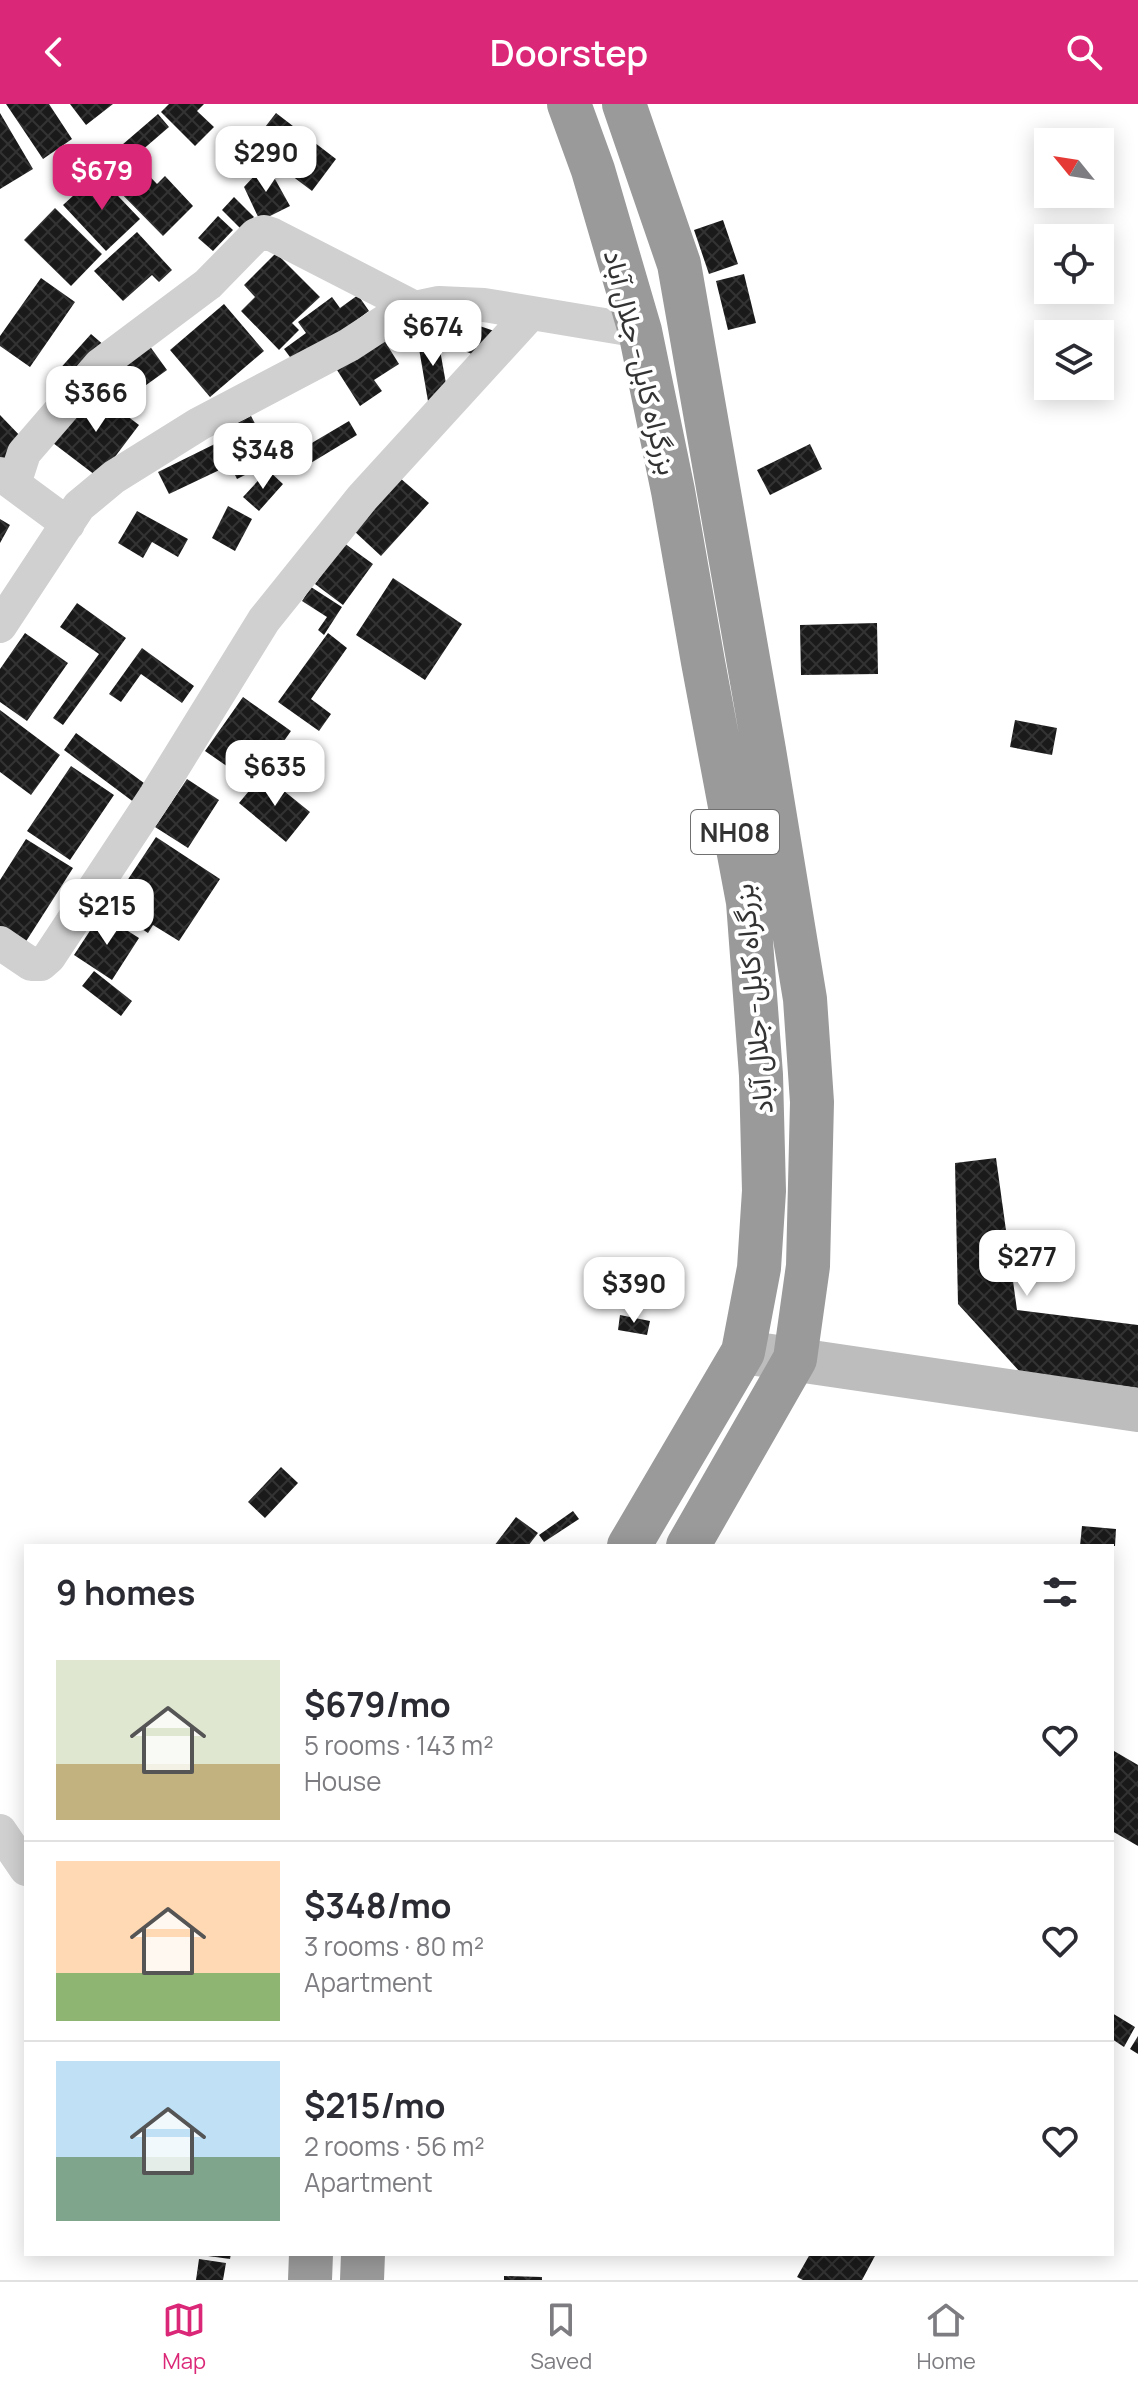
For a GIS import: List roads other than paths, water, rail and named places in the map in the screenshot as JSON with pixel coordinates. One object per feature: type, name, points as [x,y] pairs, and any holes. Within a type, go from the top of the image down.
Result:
[{"type":"highway","name":"بزرگراه کابل- جلال آباد","points":[[569,104],[593,170],[640,331],[673,491],[748,902],[761,1075],[764,1191],[759,1268],[743,1352],[630,1544]]},
{"type":"highway","name":"بزرگراه کابل- جلال آباد","points":[[624,104],[679,264],[805,999],[812,1102],[808,1266],[795,1359],[689,1544]]},
{"type":"highway","points":[[310,2280],[311,2256]]},
{"type":"highway","points":[[362,2280],[363,2256]]},
{"type":"street","points":[[68,524],[7,479],[24,453],[100,365],[208,284],[256,235],[264,232],[273,235],[415,308]]},
{"type":"street","points":[[0,626],[79,506],[114,477],[199,424],[349,345],[401,311],[439,303],[484,305],[640,331]]},
{"type":"street","points":[[0,943],[31,964],[41,964],[49,957],[156,795],[264,620],[362,498],[531,313]]},
{"type":"street","points":[[743,1352],[1138,1410]]},
{"type":"street","points":[[0,1831],[24,1866]]}]
